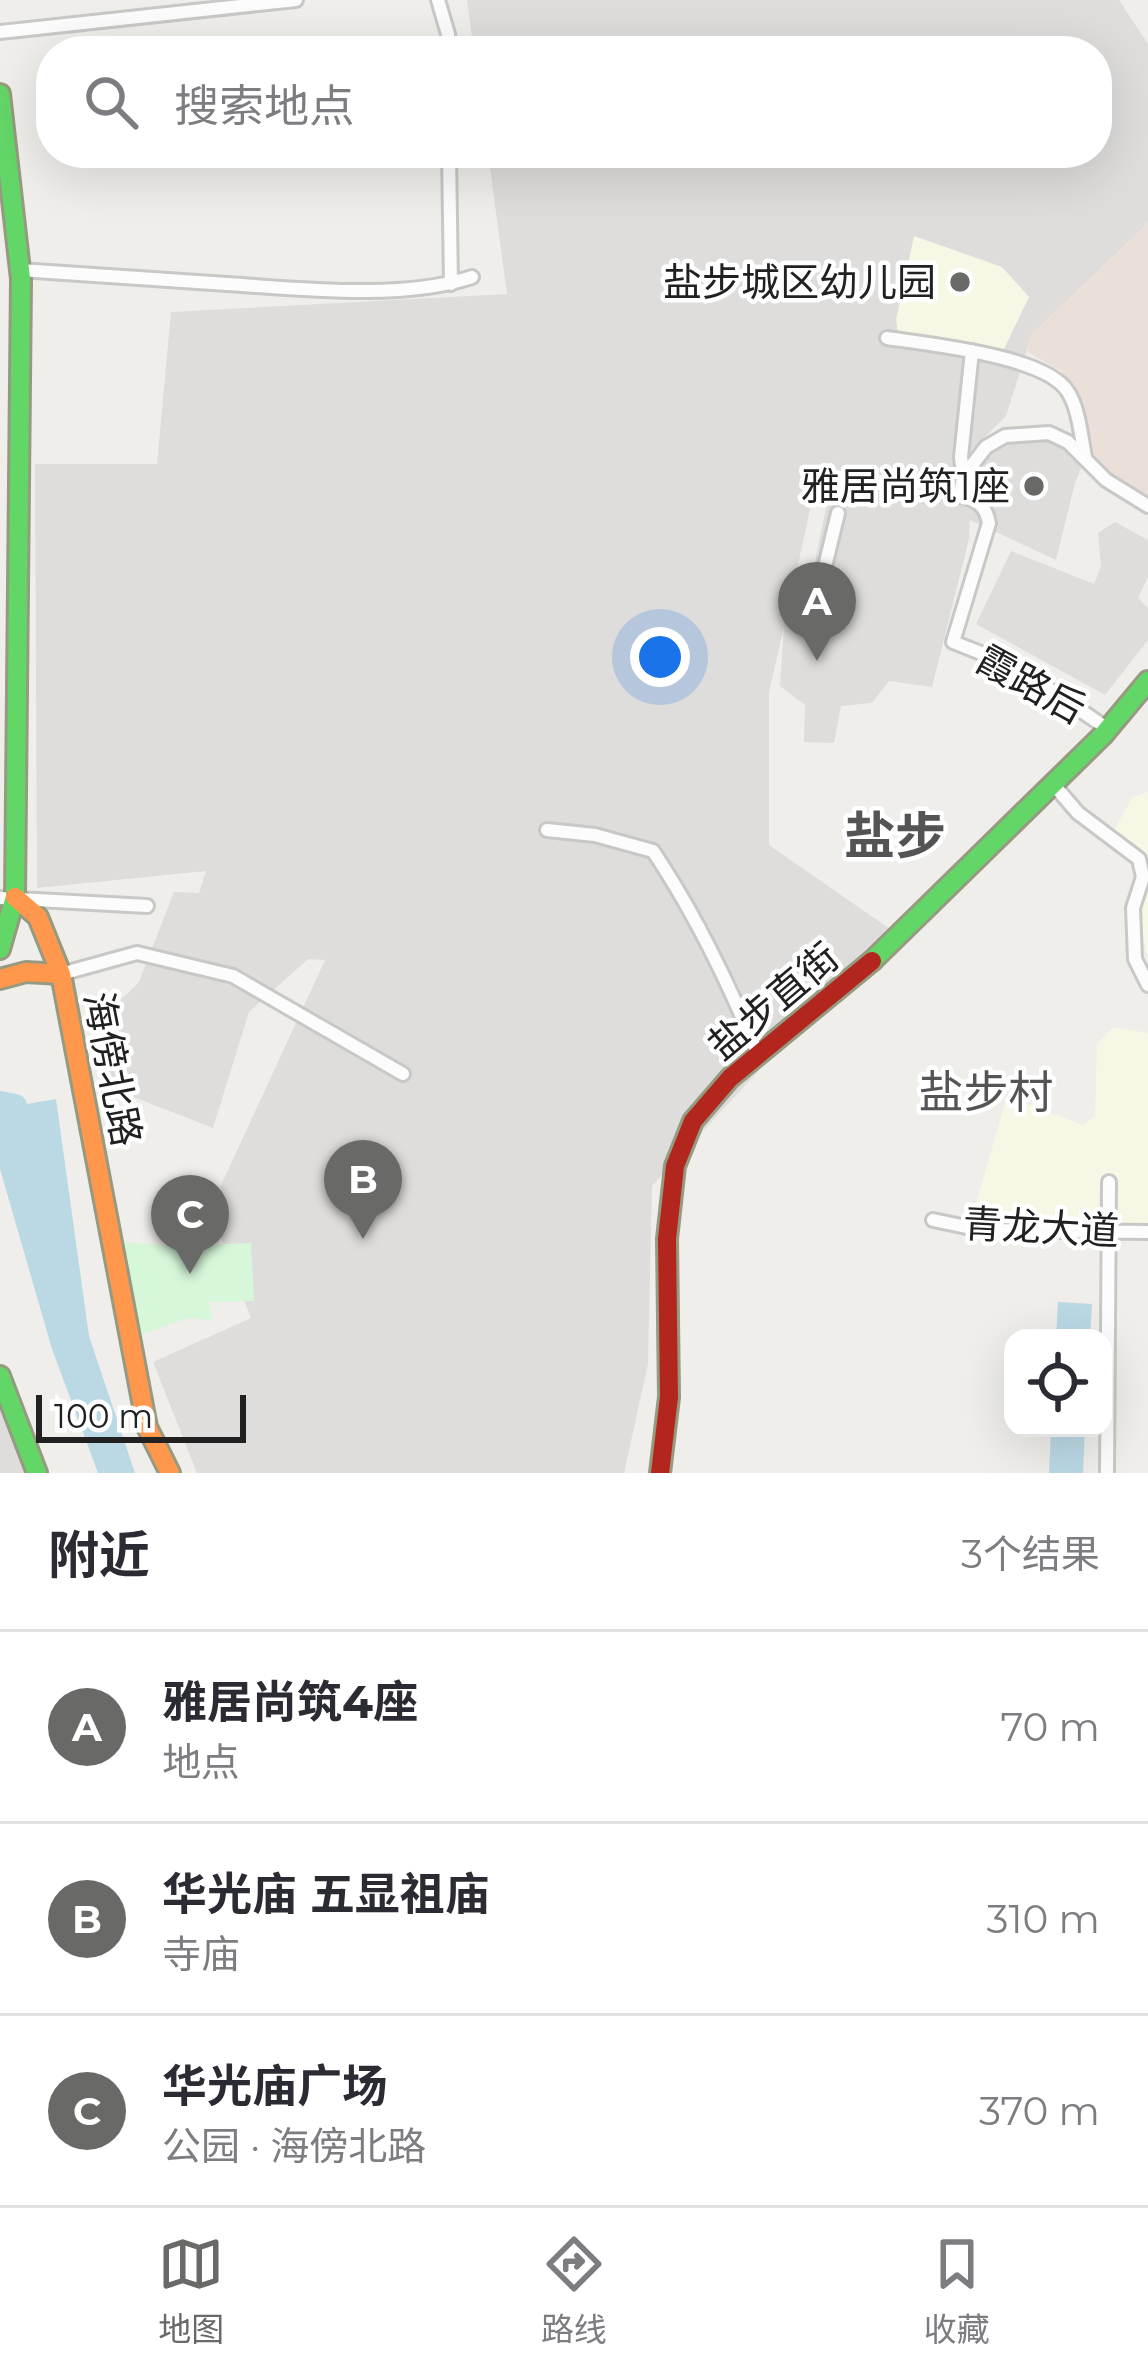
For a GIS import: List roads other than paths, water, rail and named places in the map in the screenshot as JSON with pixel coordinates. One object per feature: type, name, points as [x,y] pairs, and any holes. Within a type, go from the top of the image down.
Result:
[{"type":"street","points":[[0,32],[296,0]]},
{"type":"street","points":[[438,0],[448,36]]},
{"type":"street","points":[[0,94],[20,270],[9,449],[8,897],[0,949]]},
{"type":"street","points":[[449,168],[451,284]]},
{"type":"street","points":[[0,265],[297,289],[401,290],[472,277]]},
{"type":"street","points":[[887,338],[972,351],[1033,367],[1060,383],[1069,392],[1085,458]]},
{"type":"street","points":[[963,477],[972,351]]},
{"type":"street","points":[[963,477],[986,447],[1005,436],[1049,433],[1067,442],[1106,480],[1148,506]]},
{"type":"street","name":"霞路后","points":[[963,477],[960,496],[977,501],[989,523],[953,642],[1016,667],[1108,729]]},
{"type":"street","points":[[819,591],[838,513]]},
{"type":"street","points":[[819,616],[828,560]]},
{"type":"street","name":"盐步直街","points":[[660,1473],[669,1397],[667,1239],[675,1166],[693,1121],[730,1078],[889,947],[1108,729],[1148,681]]},
{"type":"street","points":[[1053,784],[1078,813],[1138,860],[1143,878],[1133,908],[1135,958],[1148,985]]},
{"type":"street","points":[[547,830],[595,835],[653,851],[676,885],[759,1057]]},
{"type":"street","points":[[8,897],[147,905]]},
{"type":"street","name":"海傍北路","points":[[8,897],[38,917],[61,974],[147,1427],[170,1473]]},
{"type":"street","points":[[0,980],[26,972],[61,974],[137,953],[232,976],[404,1074]]},
{"type":"street","points":[[1107,1473],[1109,1182]]},
{"type":"street","name":"青龙大道","points":[[933,1220],[981,1230],[1148,1232]]},
{"type":"street","points":[[0,1376],[37,1473]]},
{"type":"water","points":[[56,1099],[89,1336],[135,1473],[98,1473],[52,1349],[0,1169],[0,1105]]},
{"type":"water","points":[[1058,1302],[1092,1304],[1091,1329],[1056,1329]]},
{"type":"water","points":[[1051,1437],[1085,1437],[1083,1473],[1049,1473]]},
{"type":"waterway","points":[[0,1103],[15,1106],[22,1136]]},
{"type":"place","name":"盐步城区幼儿园","points":[[960,282]]},
{"type":"place","name":"雅居尚筑1座","points":[[1034,486]]},
{"type":"place","name":"雅居尚筑4座","points":[[817,661]]},
{"type":"place","name":"华光庙 五显祖庙","points":[[363,1239]]},
{"type":"place","name":"华光庙广场","points":[[190,1274]]},
{"type":"district","name":"盐步","points":[[895,836]]},
{"type":"district","name":"盐步村","points":[[986,1091]]}]
